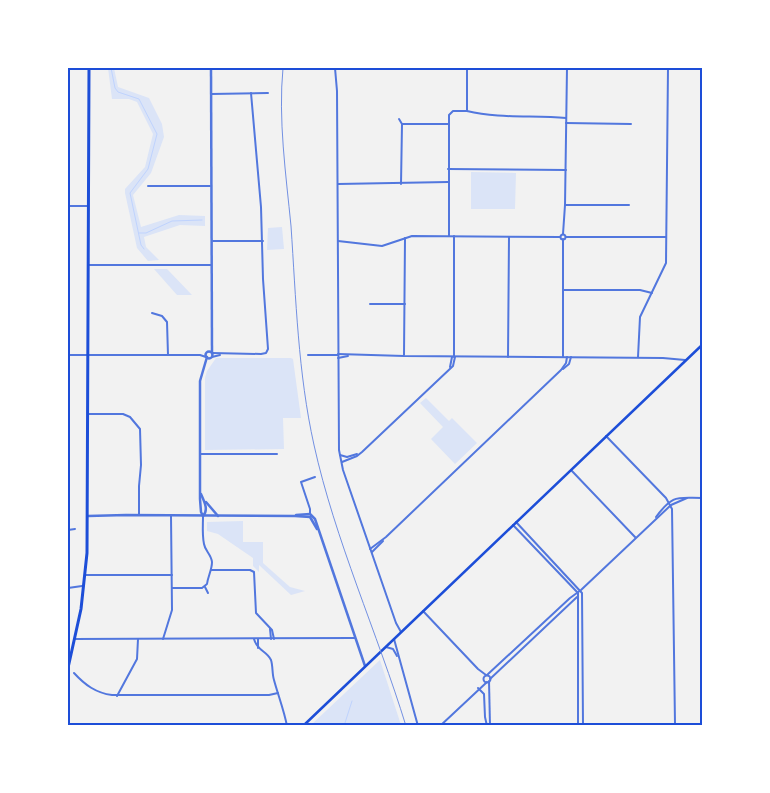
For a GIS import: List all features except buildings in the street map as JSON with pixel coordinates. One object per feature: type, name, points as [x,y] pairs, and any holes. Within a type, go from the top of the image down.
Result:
[{"type":"highway","points":[[68,668],[84,588],[88,516],[89,68]]},
{"type":"main road","points":[[303,726],[702,345]]},
{"type":"street","points":[[208,593],[205,586],[211,570],[211,558],[204,544],[201,510],[200,381],[209,355],[211,339],[211,68]]},
{"type":"street","points":[[335,68],[337,91],[338,433],[340,454],[370,549],[396,623],[401,632]]},
{"type":"street","points":[[467,68],[467,111]]},
{"type":"street","points":[[563,357],[564,238],[562,235],[565,204],[567,68],[571,68]]},
{"type":"street","points":[[638,357],[639,320],[665,266],[668,68]]},
{"type":"street","points":[[682,68],[702,68]]},
{"type":"street","points":[[68,354],[209,355],[261,354],[267,352],[263,284],[263,241],[251,93]]},
{"type":"street","points":[[211,94],[268,93]]},
{"type":"street","points":[[449,236],[448,169],[451,112],[467,111],[484,115],[566,118]]},
{"type":"street","points":[[399,118],[402,124],[401,184]]},
{"type":"street","points":[[566,123],[631,124]]},
{"type":"street","points":[[402,124],[449,124]]},
{"type":"street","points":[[448,169],[566,170]]},
{"type":"street","points":[[337,184],[448,182]]},
{"type":"street","points":[[148,186],[212,186]]},
{"type":"street","points":[[565,204],[629,205]]},
{"type":"street","points":[[68,206],[89,206]]},
{"type":"street","points":[[338,241],[382,246],[412,236],[562,235]]},
{"type":"street","points":[[342,462],[362,452],[454,365],[454,236]]},
{"type":"street","points":[[508,236],[508,357]]},
{"type":"street","points":[[564,238],[666,237]]},
{"type":"street","points":[[404,356],[405,238]]},
{"type":"street","points":[[211,241],[263,241]]},
{"type":"street","points":[[89,265],[211,265]]},
{"type":"street","points":[[563,290],[640,290],[652,293]]},
{"type":"street","points":[[370,304],[405,304]]},
{"type":"street","points":[[152,313],[162,316],[167,322],[168,355]]},
{"type":"street","points":[[308,355],[638,357],[686,360]]},
{"type":"street","points":[[372,552],[561,370],[566,363],[567,357]]},
{"type":"street","points":[[561,370],[568,366],[571,357]]},
{"type":"street","points":[[88,414],[124,414],[130,417],[140,429],[139,515]]},
{"type":"street","points":[[606,436],[671,505],[673,517],[675,724]]},
{"type":"street","points":[[340,454],[350,456],[362,452]]},
{"type":"street","points":[[201,454],[277,454]]},
{"type":"street","points":[[571,470],[636,538]]},
{"type":"street","points":[[316,477],[301,482],[310,516],[317,529],[365,666]]},
{"type":"street","points":[[201,493],[206,510],[203,516]]},
{"type":"street","points":[[203,498],[218,516]]},
{"type":"street","points":[[655,519],[669,502],[678,498],[702,498]]},
{"type":"street","points":[[440,726],[478,688],[489,681],[580,590],[655,519],[671,505],[687,498]]},
{"type":"street","points":[[88,516],[310,516]]},
{"type":"street","points":[[163,639],[171,613],[172,516]]},
{"type":"street","points":[[516,522],[580,590],[583,606],[584,725]]},
{"type":"street","points":[[513,525],[577,594],[578,725]]},
{"type":"street","points":[[68,530],[75,529]]},
{"type":"street","points":[[370,549],[386,537]]},
{"type":"street","points":[[211,570],[250,570],[254,572],[256,612],[270,629],[272,639]]},
{"type":"street","points":[[85,575],[172,575]]},
{"type":"street","points":[[172,588],[205,586]]},
{"type":"street","points":[[68,588],[84,588]]},
{"type":"street","points":[[478,688],[487,675],[577,594]]},
{"type":"street","points":[[423,611],[478,669],[487,675],[489,681],[488,725]]},
{"type":"street","points":[[74,639],[355,638]]},
{"type":"street","points":[[394,638],[418,726]]},
{"type":"street","points":[[117,696],[138,659],[138,639]]},
{"type":"street","points":[[254,639],[258,648],[270,660],[287,726]]},
{"type":"street","points":[[258,639],[258,648]]},
{"type":"street","points":[[385,647],[393,649],[398,658]]},
{"type":"street","points":[[478,669],[483,679],[489,681]]},
{"type":"street","points":[[74,673],[94,690],[117,696],[269,695],[278,693]]},
{"type":"street","points":[[478,688],[484,694],[485,717],[488,725]]},
{"type":"street","points":[[488,725],[702,724]]},
{"type":"shaded area","points":[[108,68],[114,68],[118,87],[149,98],[162,124],[164,137],[151,173],[133,195],[141,227],[179,215],[205,216],[205,226],[180,225],[144,237],[146,247],[159,260],[148,261],[137,248],[125,193],[125,189],[145,167],[153,134],[137,102],[129,99],[112,99]]},
{"type":"shaded area","points":[[471,172],[516,173],[515,209],[471,209]]},
{"type":"shaded area","points":[[282,227],[284,249],[267,250],[268,228]]},
{"type":"shaded area","points":[[154,269],[167,269],[192,295],[177,295]]},
{"type":"shaded area","points":[[216,358],[293,359],[301,418],[283,418],[284,449],[205,450],[205,378],[207,371]]},
{"type":"shaded area","points":[[426,398],[449,421],[452,418],[477,443],[455,464],[431,439],[443,427],[420,403]]},
{"type":"shaded area","points":[[243,521],[243,542],[263,542],[263,563],[290,587],[305,591],[291,595],[259,565],[259,572],[253,566],[253,558],[218,534],[207,531],[207,522]]},
{"type":"shaded area","points":[[380,660],[401,725],[311,725]]},
{"type":"waterway","points":[[111,68],[115,88],[118,92],[139,99],[157,134],[148,169],[130,193],[141,245],[144,249]]},
{"type":"waterway","points":[[139,233],[146,233],[172,221],[202,220]]},
{"type":"waterway","points":[[344,726],[352,701]]},
{"type":"railway","points":[[283,68],[281,107],[283,147],[291,226],[298,336],[304,391],[314,445],[333,516],[406,726]]}]
